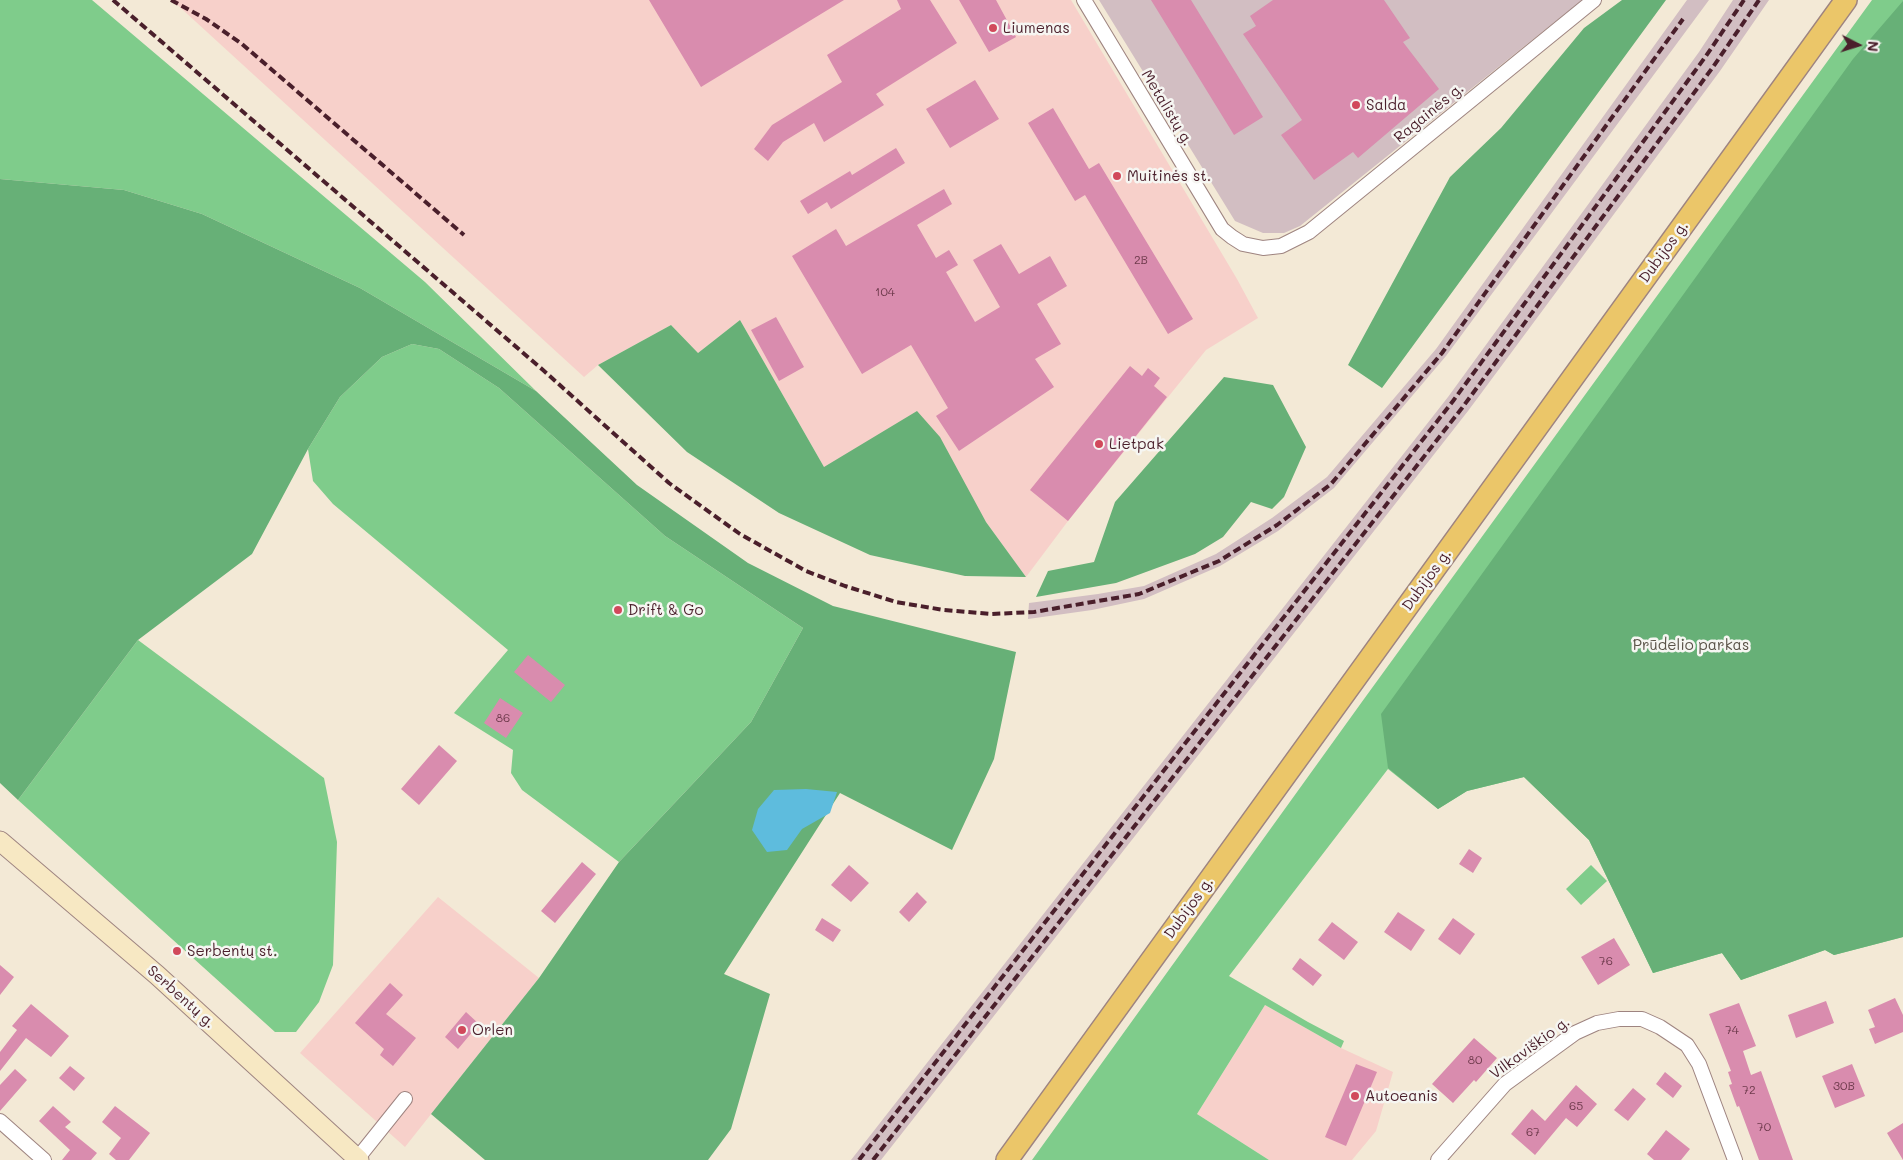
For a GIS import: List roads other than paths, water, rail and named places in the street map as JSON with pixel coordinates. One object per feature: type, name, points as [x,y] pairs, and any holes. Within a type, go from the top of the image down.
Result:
[{"type":"main road","name":"Dubijos g.","points":[[1007,1160],[1846,0]]},
{"type":"main road","name":"Serbentų g.","points":[[0,841],[157,975],[358,1160]]},
{"type":"street","name":"Metalistų g.","points":[[1084,0],[1222,229],[1232,238],[1243,244],[1263,248],[1281,246]]},
{"type":"street","name":"Ragainės g.","points":[[1281,246],[1308,232],[1594,0]]},
{"type":"street","name":"Vilkaviškio g.","points":[[1438,1160],[1505,1084],[1575,1033],[1597,1023],[1642,1019],[1660,1026],[1687,1045],[1699,1064],[1735,1160]]},
{"type":"street","points":[[358,1160],[405,1099]]},
{"type":"street","points":[[0,1121],[44,1160]]},
{"type":"water","points":[[806,789],[837,792],[830,813],[802,829],[787,850],[767,852],[752,830],[758,809],[774,790]]},
{"type":"railway","points":[[113,0],[543,370],[669,483],[740,534],[806,571],[845,586],[896,602],[944,610],[991,614],[1034,612],[1139,594],[1219,561],[1277,525],[1331,484],[1442,353],[1683,19]]},
{"type":"railway","points":[[171,0],[206,19],[242,44],[464,235]]},
{"type":"railway","points":[[859,1160],[1453,401],[1706,56],[1744,0]]},
{"type":"railway","points":[[873,1160],[1462,408],[1713,67],[1759,0]]},
{"type":"place","name":"Liumenas","points":[[993,28]]},
{"type":"place","name":"Salda","points":[[1356,105]]},
{"type":"place","name":"Muitinės st.","points":[[1117,176]]},
{"type":"place","name":"Lietpak","points":[[1099,444]]},
{"type":"place","name":"Drift & Go","points":[[618,610]]},
{"type":"place","name":"Serbentų st.","points":[[177,951]]},
{"type":"place","name":"Orlen","points":[[462,1030]]},
{"type":"place","name":"Autoeanis","points":[[1355,1096]]},
{"type":"park label","name":"Prūdelio parkas","points":[[1691,645]]}]
